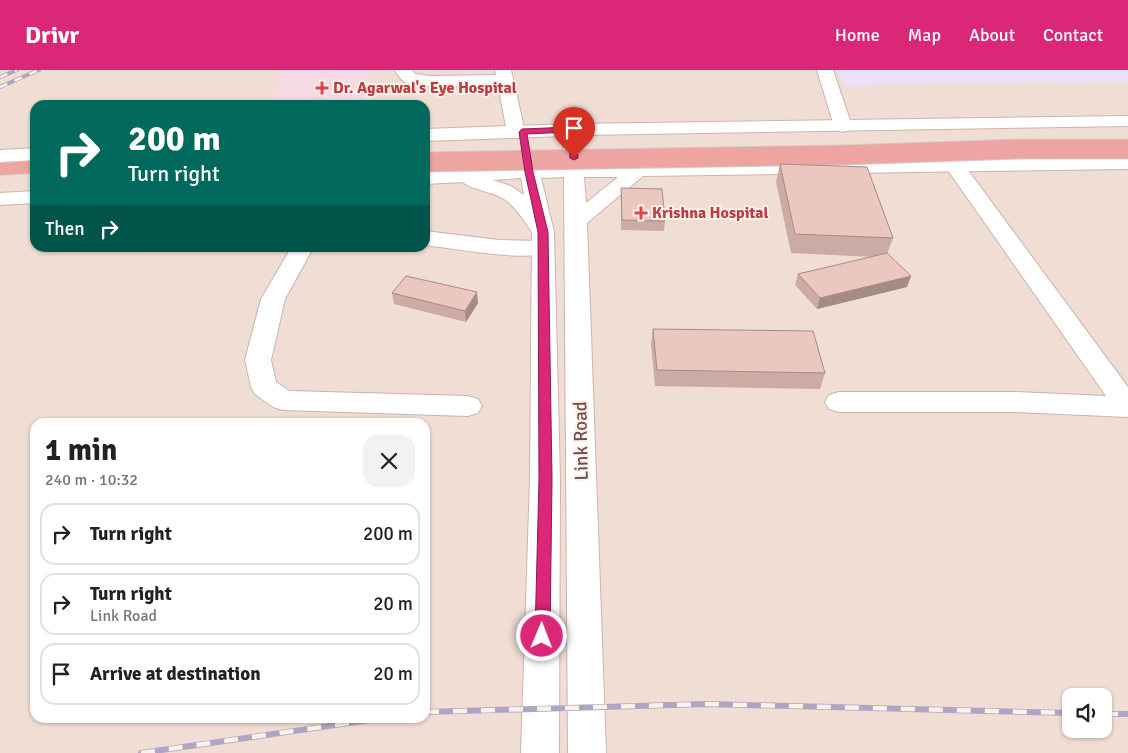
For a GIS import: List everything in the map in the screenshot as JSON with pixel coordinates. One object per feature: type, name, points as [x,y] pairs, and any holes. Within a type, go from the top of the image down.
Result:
[{"type":"highway","points":[[430,148],[1034,136],[1128,136]]},
{"type":"highway","points":[[430,162],[843,155],[1020,149],[1128,149]]},
{"type":"highway","points":[[0,170],[30,167]]},
{"type":"highway","points":[[0,185],[30,184]]},
{"type":"main road","points":[[403,70],[410,78],[431,81],[504,75]]},
{"type":"main road","points":[[825,70],[842,126]]},
{"type":"main road","name":"Link Road","points":[[504,75],[529,172],[543,240],[546,479],[540,753]]},
{"type":"main road","points":[[430,135],[572,130],[1128,121]]},
{"type":"main road","points":[[901,124],[927,166]]},
{"type":"main road","name":"Link Road","points":[[572,130],[576,221],[587,753]]},
{"type":"main road","points":[[0,156],[30,154]]},
{"type":"main road","points":[[430,178],[574,171],[1128,163]]},
{"type":"main road","points":[[955,166],[1128,407]]},
{"type":"main road","points":[[576,221],[638,170]]},
{"type":"main road","points":[[430,239],[499,247],[543,240],[523,203],[511,193],[455,176]]},
{"type":"main road","points":[[0,199],[30,197]]},
{"type":"main road","points":[[300,252],[273,299],[258,360],[264,387],[283,400],[468,406]]},
{"type":"main road","points":[[839,402],[1015,402],[1128,407]]},
{"type":"shaded area","points":[[0,70],[1128,70],[1128,753],[0,753]]},
{"type":"shaded area","name":"Dr. Agarwal's Eye Hospital","points":[[281,70],[372,70],[367,100],[271,100]]},
{"type":"shaded area","points":[[836,70],[1128,70],[1128,82],[932,83],[846,87]]},
{"type":"building","points":[[780,164],[867,167],[893,238],[795,234]]},
{"type":"building","points":[[621,188],[662,189],[665,221],[622,220]]},
{"type":"building","points":[[887,253],[911,276],[820,298],[798,274]]},
{"type":"building","points":[[406,276],[477,292],[465,311],[392,293]]},
{"type":"building","points":[[653,329],[813,331],[825,373],[657,370]]},
{"type":"railway","points":[[0,77],[17,70]]},
{"type":"railway","points":[[0,87],[39,70]]},
{"type":"railway","points":[[430,712],[707,704],[1062,713]]},
{"type":"railway","points":[[1112,714],[1128,714]]},
{"type":"railway","points":[[141,753],[349,723]]},
{"type":"place","name":"Dr. Agarwal's Eye Hospital","points":[[322,88]]},
{"type":"place","name":"Krishna Hospital","points":[[641,213]]},
{"type":"route","points":[[542,636],[546,479],[543,232],[522,132],[572,130],[574,158]]}]
